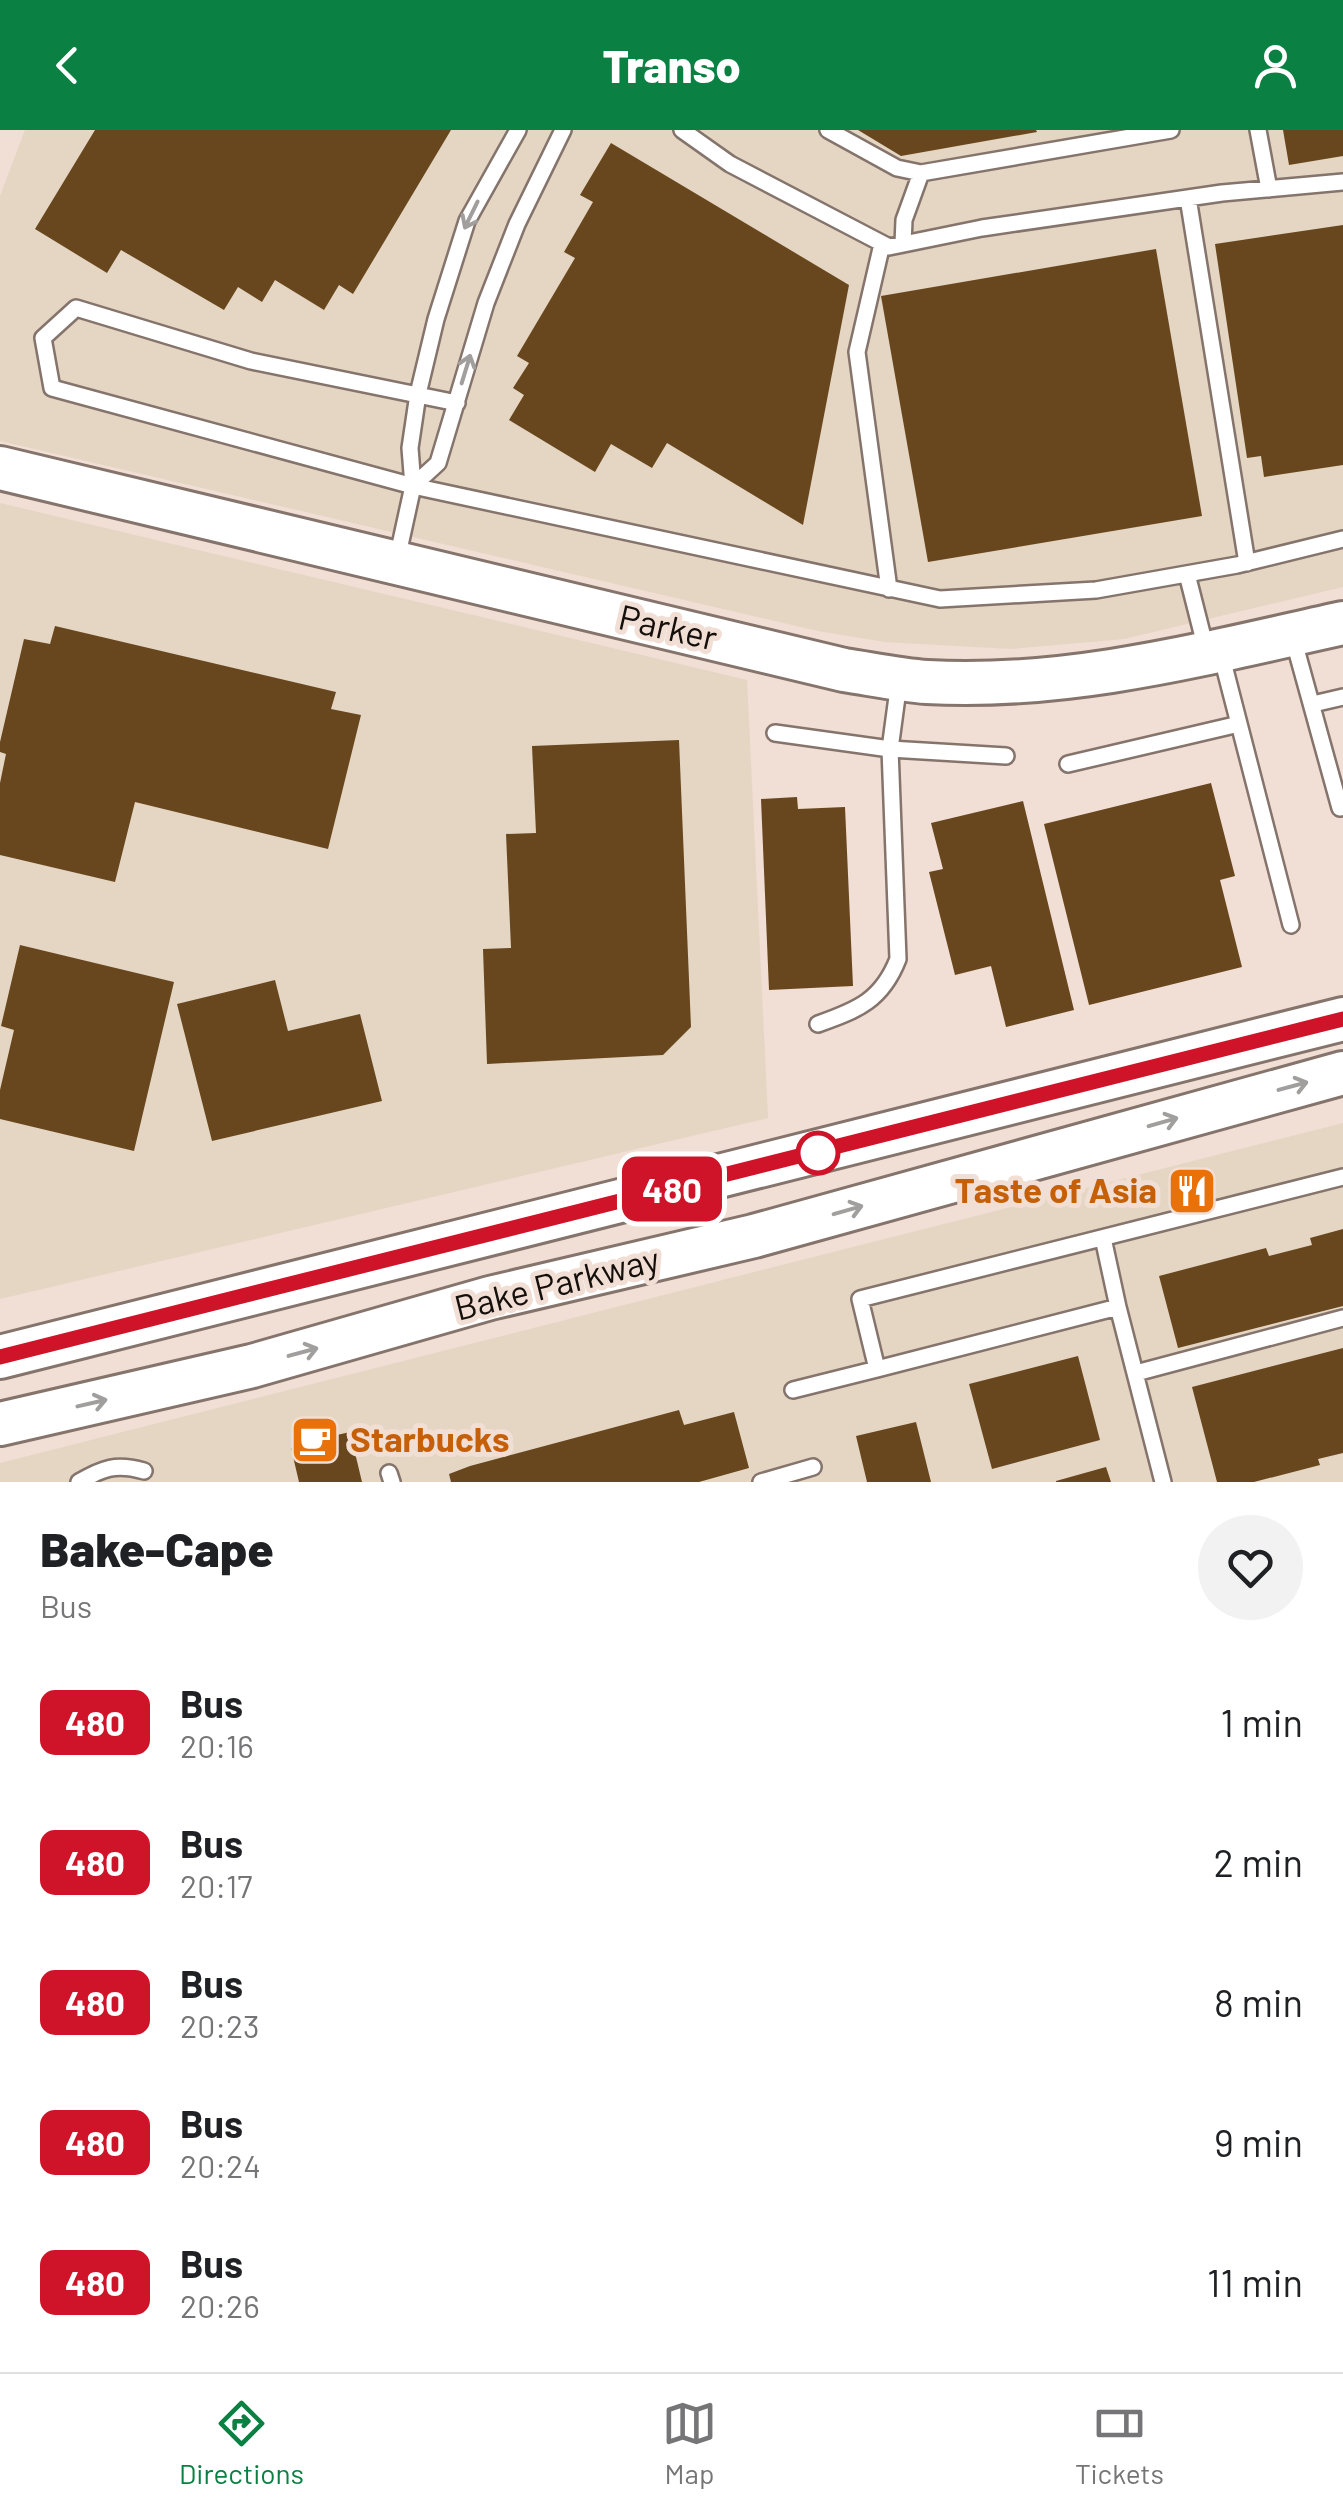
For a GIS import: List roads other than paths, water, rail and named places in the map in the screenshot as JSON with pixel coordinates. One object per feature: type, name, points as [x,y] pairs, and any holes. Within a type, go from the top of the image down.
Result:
[{"type":"main road","name":"Parker","points":[[0,468],[844,670],[899,678],[1012,682],[1144,667],[1343,624]]},
{"type":"main road","name":"Bake Parkway","points":[[0,1357],[1343,1019]]},
{"type":"main road","name":"Bake Parkway","points":[[0,1424],[235,1370],[490,1298],[754,1236],[1343,1073]]},
{"type":"lane","points":[[396,563],[413,486],[410,448],[418,394],[466,221],[518,130]]},
{"type":"lane","points":[[413,486],[438,463],[511,240],[563,130]]},
{"type":"lane","points":[[682,130],[730,164],[882,244],[904,244],[982,228],[1188,198],[1343,182]]},
{"type":"lane","points":[[828,130],[898,168],[920,173],[1171,130]]},
{"type":"lane","points":[[1258,130],[1269,189]]},
{"type":"lane","points":[[904,244],[904,220],[920,173]]},
{"type":"lane","points":[[1188,198],[1247,562]]},
{"type":"lane","points":[[882,244],[857,352],[888,589]]},
{"type":"lane","points":[[457,403],[251,361],[76,308],[43,338],[52,388],[413,486],[940,599],[1096,590],[1247,562],[1343,539]]},
{"type":"lane","points":[[1186,574],[1239,724],[1291,925]]},
{"type":"lane","points":[[1292,635],[1340,808]]},
{"type":"lane","points":[[818,1024],[860,1010],[887,986],[898,959],[890,750],[899,678]]},
{"type":"lane","points":[[1312,704],[1343,697]]},
{"type":"lane","points":[[1068,764],[1239,724]]},
{"type":"lane","points":[[774,733],[890,750],[1006,756]]},
{"type":"lane","points":[[877,1369],[860,1299],[1343,1177]]},
{"type":"lane","points":[[1103,1238],[1163,1482]]},
{"type":"lane","points":[[794,1390],[1118,1307]]},
{"type":"lane","points":[[1136,1373],[1343,1318]]},
{"type":"lane","points":[[79,1482],[109,1466],[144,1471]]},
{"type":"lane","points":[[761,1482],[812,1467]]},
{"type":"place","name":"Taste of Asia","points":[[1192,1191]]},
{"type":"place","name":"Starbucks","points":[[315,1440]]}]
